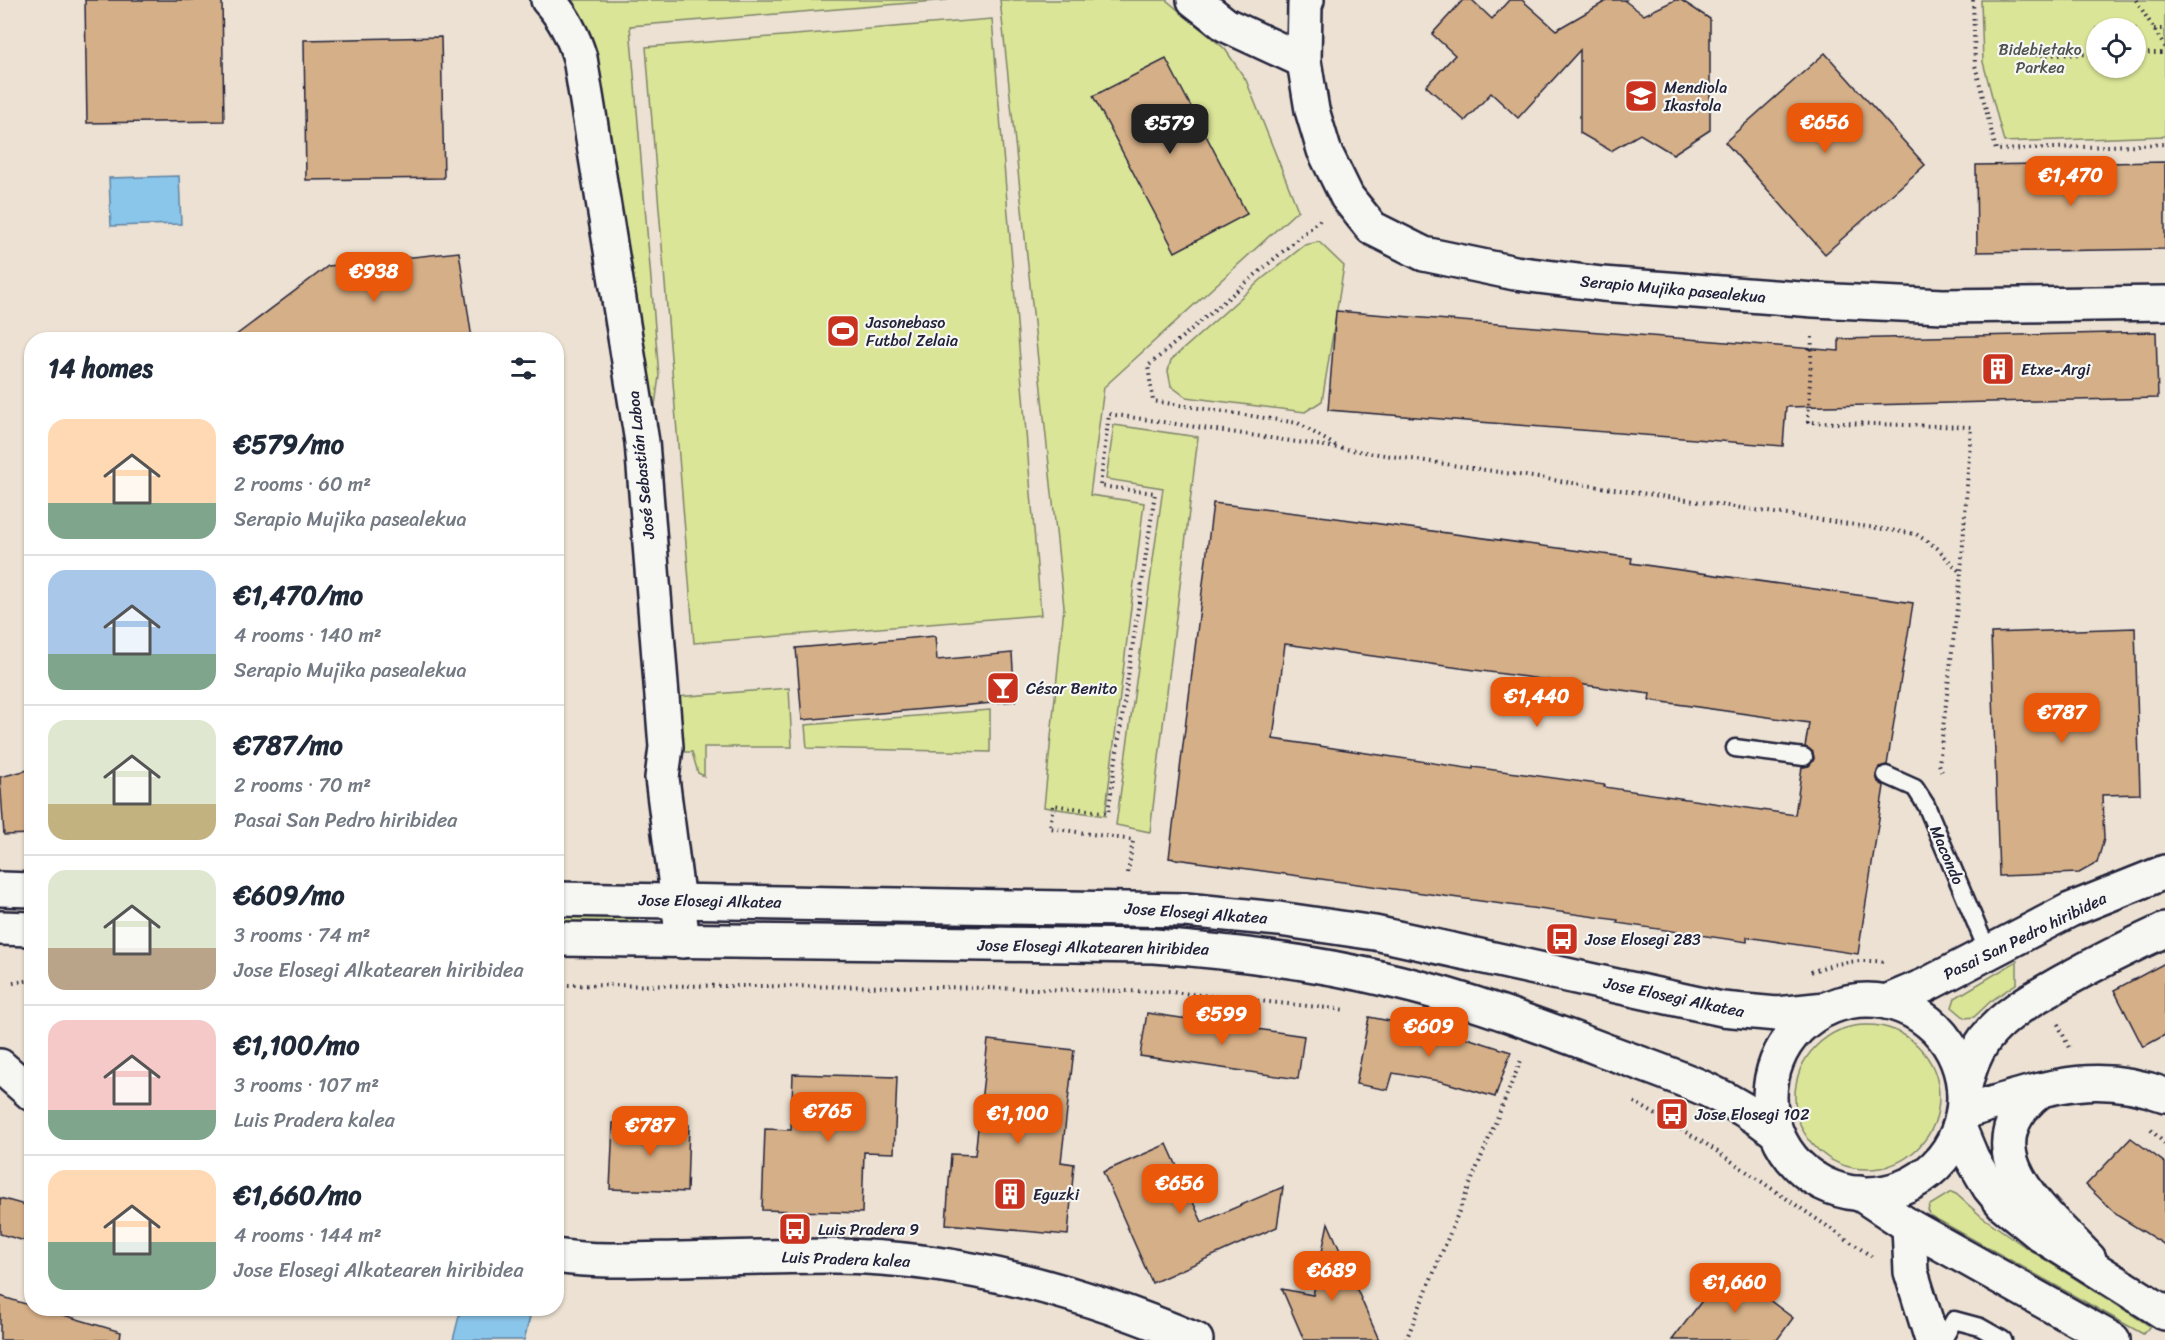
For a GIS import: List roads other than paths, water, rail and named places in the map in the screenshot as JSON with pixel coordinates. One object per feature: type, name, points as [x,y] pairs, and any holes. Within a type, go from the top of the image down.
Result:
[{"type":"main road","name":"José Sebastián Laboa","points":[[548,0],[563,17],[580,58],[642,442],[666,747],[662,778],[683,941]]},
{"type":"main road","points":[[1194,0],[1226,25],[1304,61]]},
{"type":"main road","name":"Serapio Mujika pasealekua","points":[[1307,0],[1305,4],[1304,61],[1312,110],[1324,150],[1347,197],[1372,228],[1424,254],[1515,273],[1602,284],[1814,300],[1943,306],[2165,303]]},
{"type":"main road","name":"Pasai San Pedro hiribidea","points":[[1886,1002],[1926,985],[2070,910],[2165,872]]},
{"type":"main road","points":[[0,889],[24,890]]},
{"type":"main road","name":"Jose Elosegi Alkatea","points":[[564,899],[1185,910],[1279,919],[1375,933],[1722,1009],[1777,1014],[1826,1009]]},
{"type":"main road","points":[[0,928],[24,929]]},
{"type":"main road","points":[[2165,930],[2109,956],[2042,993],[2002,1020],[1975,1055],[1962,1110],[1948,1150],[1931,1170],[1910,1184],[1885,1192],[1859,1193],[1837,1190],[1800,1168],[1786,1151],[1776,1132],[1771,1108],[1770,1084],[1777,1061],[1789,1040],[1806,1022],[1826,1009],[1866,1000],[1886,1002],[1910,1010],[1931,1024],[1947,1043],[1959,1065],[1962,1110],[1972,1158],[2004,1205],[2041,1235],[2165,1313]]},
{"type":"main road","name":"Jose Elosegi Alkatearen hiribidea","points":[[564,939],[1155,946],[1227,952],[1330,967],[1400,982],[1450,997],[1707,1088],[1744,1109],[1776,1132]]},
{"type":"main road","points":[[0,1066],[24,1088]]},
{"type":"main road","points":[[1962,1110],[2062,1084],[2118,1083],[2165,1095]]},
{"type":"main road","points":[[2042,1090],[2029,1100],[2012,1127],[2009,1143],[2010,1161],[2027,1193],[2105,1275]]},
{"type":"main road","points":[[0,1100],[24,1096]]},
{"type":"main road","points":[[1859,1193],[1909,1226],[2114,1340]]},
{"type":"main road","points":[[1909,1226],[1911,1272],[1932,1340]]},
{"type":"main road","name":"Luis Pradera kalea","points":[[564,1257],[605,1261],[835,1256],[906,1259],[976,1269],[1076,1295],[1196,1340]]},
{"type":"lane","points":[[1735,748],[1804,757]]},
{"type":"lane","name":"Macondo","points":[[1886,775],[1916,788],[1926,805],[1988,952]]},
{"type":"lane","points":[[1943,1340],[1954,1320],[1980,1327],[2003,1340]]},
{"type":"water","points":[[179,176],[181,224],[111,226],[109,178]]},
{"type":"water","points":[[459,1316],[530,1317],[524,1340],[453,1340]]},
{"type":"place","name":"Mendiola Ikastola","points":[[1641,96]]},
{"type":"place","name":"Jasonebaso Futbol Zelaia","points":[[843,331]]},
{"type":"place","name":"Etxe-Argi","points":[[1998,369]]},
{"type":"place","name":"César Benito","points":[[1003,688]]},
{"type":"place","name":"Jose Elosegi 283","points":[[1562,939]]},
{"type":"place","name":"Jose Elosegi 102","points":[[1672,1114]]},
{"type":"place","name":"Eguzki","points":[[1010,1194]]},
{"type":"place","name":"Luis Pradera 9","points":[[795,1229]]},
{"type":"park label","name":"Bidebietako Parkea","points":[[2040,58]]}]
